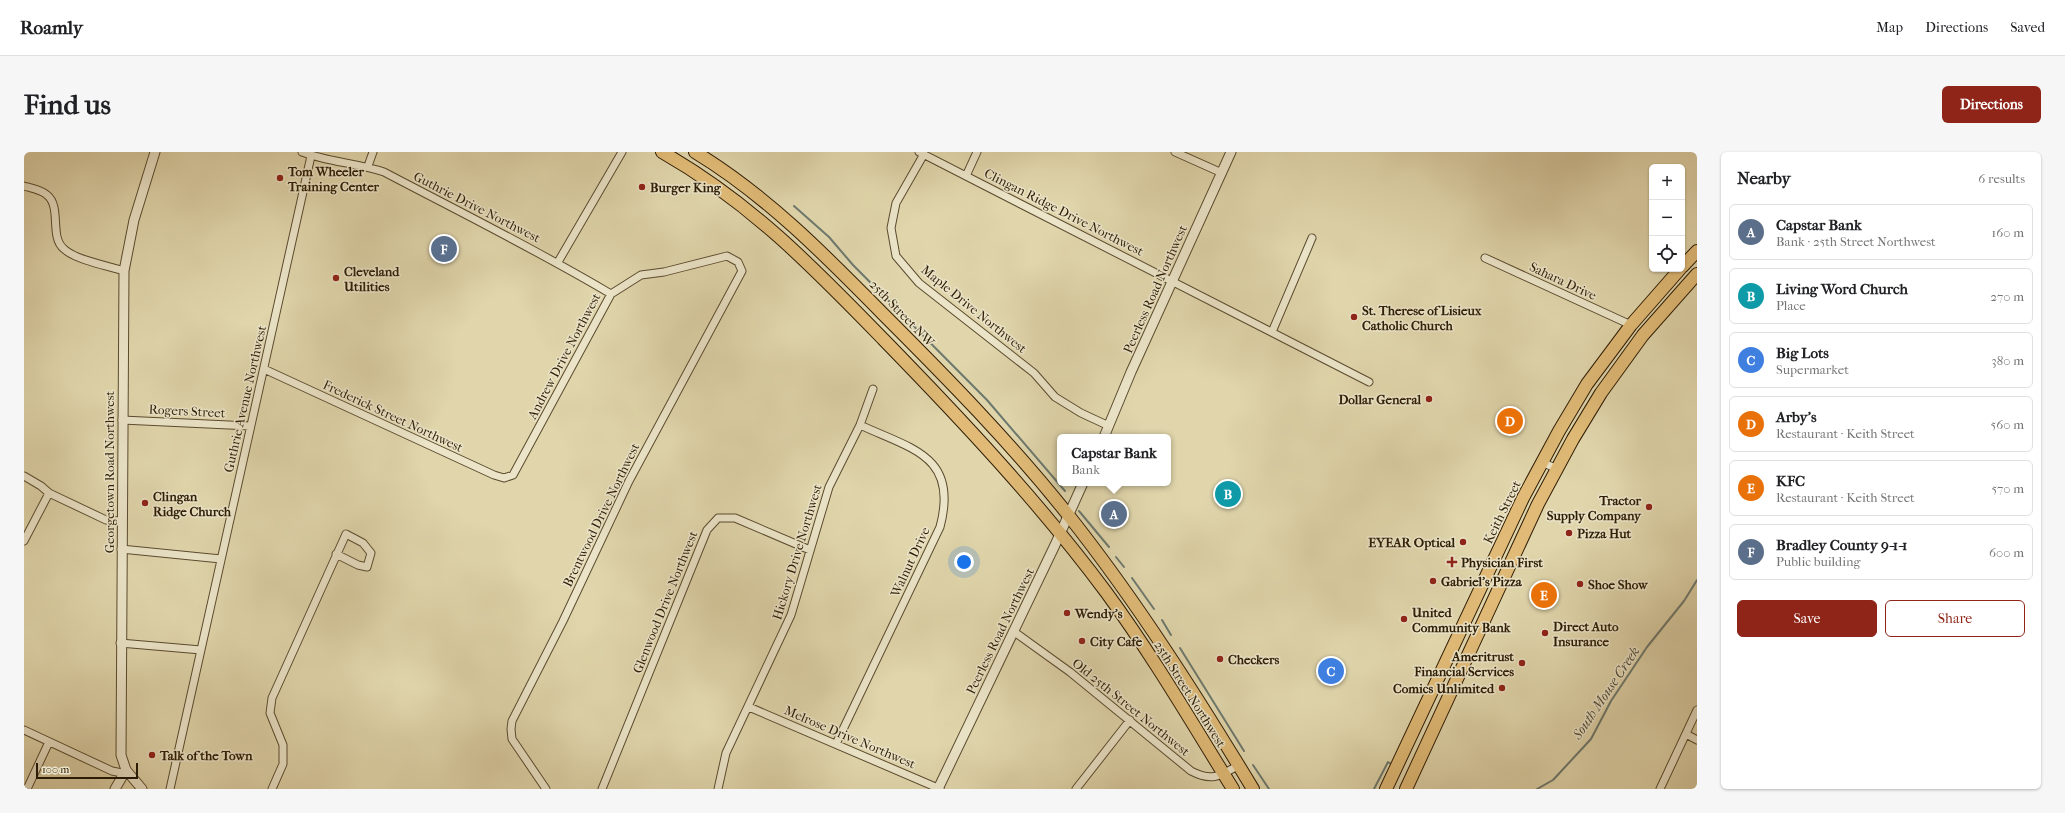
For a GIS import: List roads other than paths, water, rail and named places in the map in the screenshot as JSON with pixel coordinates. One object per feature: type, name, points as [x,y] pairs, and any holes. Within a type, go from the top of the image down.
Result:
[{"type":"main road","name":"25th Street Northwest","points":[[662,152],[731,196],[774,231],[818,272],[938,395],[1048,517],[1106,591],[1141,642],[1233,789]]},
{"type":"main road","name":"25th Street NW","points":[[695,152],[716,165],[756,194],[796,228],[833,263],[978,412],[1069,516]]},
{"type":"main road","name":"Keith Street","points":[[1685,264],[1697,251]]},
{"type":"main road","name":"Keith Street","points":[[1386,789],[1507,533],[1522,498],[1542,462],[1587,384],[1631,325],[1677,272]]},
{"type":"main road","points":[[1406,789],[1538,504],[1582,424],[1643,335],[1697,274]]},
{"type":"main road","points":[[1620,367],[1616,356],[1632,332],[1641,313]]},
{"type":"main road","points":[[1572,409],[1581,411],[1591,409]]},
{"type":"main road","points":[[1552,445],[1575,424],[1582,424]]},
{"type":"main road","points":[[1522,498],[1537,493],[1547,476],[1557,469]]},
{"type":"main road","name":"25th Street Northwest","points":[[1069,516],[1165,648],[1253,789]]},
{"type":"main road","points":[[1494,601],[1503,567],[1512,549],[1512,540],[1507,533]]},
{"type":"street","name":"Georgetown Road Northwest","points":[[142,789],[124,771],[121,755],[120,643],[124,271],[134,220],[155,152]]},
{"type":"street","name":"Guthrie Drive Northwest","points":[[302,152],[311,156],[368,166],[384,172],[487,227],[558,262],[611,294]]},
{"type":"street","points":[[368,166],[373,152]]},
{"type":"street","points":[[558,262],[622,152]]},
{"type":"street","points":[[966,176],[977,152]]},
{"type":"street","points":[[1175,152],[1222,173]]},
{"type":"street","name":"Peerless Road Northwest","points":[[1105,434],[1131,372],[1231,152]]},
{"type":"street","name":"Clingan Ridge Drive Northwest","points":[[921,153],[1369,382]]},
{"type":"street","name":"Maple Drive Northwest","points":[[921,153],[896,203],[891,228],[896,256],[919,284],[1034,373],[1055,397],[1081,413],[1109,426]]},
{"type":"street","name":"Guthrie Avenue Northwest","points":[[170,789],[311,156]]},
{"type":"street","points":[[24,186],[47,195],[53,204],[59,240],[63,249],[73,255],[124,271]]},
{"type":"street","points":[[1272,332],[1312,238]]},
{"type":"street","name":"Andrew Drive Northwest","points":[[513,475],[611,294],[641,275],[664,272],[728,256]]},
{"type":"street","name":"Brentwood Drive Northwest","points":[[546,789],[512,739],[512,721],[564,621],[629,481],[742,271],[738,262],[728,256]]},
{"type":"street","name":"Sahara Drive","points":[[1485,258],[1631,325]]},
{"type":"street","points":[[1671,279],[1682,290]]},
{"type":"street","name":"Frederick Street Northwest","points":[[264,369],[494,475],[504,478],[513,475]]},
{"type":"street","name":"Hickory Drive Northwest","points":[[718,789],[726,753],[749,707],[791,615],[829,487],[860,425],[873,389]]},
{"type":"street","name":"Rogers Street","points":[[122,420],[250,426]]},
{"type":"street","name":"Walnut Drive","points":[[836,744],[940,527],[945,510],[946,492],[942,479],[934,464],[922,454],[860,425]]},
{"type":"street","points":[[1542,462],[1557,469]]},
{"type":"street","points":[[24,476],[41,486],[48,493],[106,520],[121,521]]},
{"type":"street","name":"Peerless Road Northwest","points":[[939,789],[1069,516],[1082,486]]},
{"type":"street","points":[[24,541],[48,493]]},
{"type":"street","name":"Glenwood Drive Northwest","points":[[602,789],[707,530],[718,518],[735,518],[810,550]]},
{"type":"street","points":[[272,789],[283,764],[283,745],[270,714],[272,698],[336,554],[346,534],[363,543],[371,553],[367,567],[358,565],[336,554]]},
{"type":"street","points":[[121,549],[222,558]]},
{"type":"street","name":"Old 25th Street Northwest","points":[[1013,631],[1070,672],[1199,776],[1212,778],[1224,774],[1239,765]]},
{"type":"street","points":[[120,643],[202,650]]},
{"type":"street","name":"Melrose Drive Northwest","points":[[749,707],[939,789]]},
{"type":"street","points":[[1660,789],[1697,710]]},
{"type":"street","points":[[1076,789],[1130,720]]},
{"type":"street","points":[[24,730],[112,771],[124,771],[115,789]]},
{"type":"street","points":[[1686,734],[1697,740]]},
{"type":"street","points":[[27,789],[49,742]]},
{"type":"waterway","points":[[794,206],[829,237],[853,265],[987,400],[1057,482]]},
{"type":"waterway","points":[[1061,486],[1065,491]]},
{"type":"waterway","points":[[1079,511],[1109,547]]},
{"type":"waterway","points":[[1116,557],[1124,567]]},
{"type":"waterway","points":[[1132,578],[1154,609]]},
{"type":"waterway","name":"South Mouse Creek","points":[[1537,789],[1553,780],[1591,739],[1611,701],[1647,647],[1684,601],[1697,580]]},
{"type":"waterway","points":[[1162,620],[1171,635]]},
{"type":"waterway","points":[[1180,648],[1244,751]]},
{"type":"waterway","points":[[1374,789],[1388,762],[1391,764]]},
{"type":"waterway","points":[[1253,765],[1269,789]]},
{"type":"place","name":"Tom Wheeler Training Center","points":[[280,178]]},
{"type":"place","name":"Burger King","points":[[642,187]]},
{"type":"place","name":"Bradley County 9-1-1","points":[[444,249]]},
{"type":"place","name":"Cleveland Utilities","points":[[336,278]]},
{"type":"place","name":"St. Therese of Lisieux Catholic Church","points":[[1354,317]]},
{"type":"place","name":"Dollar General","points":[[1429,399]]},
{"type":"place","name":"Arby's","points":[[1510,421]]},
{"type":"place","name":"Living Word Church","points":[[1228,494]]},
{"type":"place","name":"Clingan Ridge Church","points":[[145,503]]},
{"type":"place","name":"Tractor Supply Company","points":[[1649,507]]},
{"type":"place","name":"Capstar Bank","points":[[1114,514]]},
{"type":"place","name":"Pizza Hut","points":[[1569,533]]},
{"type":"place","name":"EYEAR Optical","points":[[1463,542]]},
{"type":"place","name":"Physician First","points":[[1452,562]]},
{"type":"place","name":"Gabriel's Pizza","points":[[1433,581]]},
{"type":"place","name":"Shoe Show","points":[[1580,584]]},
{"type":"place","name":"KFC","points":[[1544,595]]},
{"type":"place","name":"Wendy's","points":[[1067,613]]},
{"type":"place","name":"United Community Bank","points":[[1404,619]]},
{"type":"place","name":"Direct Auto Insurance","points":[[1545,633]]},
{"type":"place","name":"City Cafe","points":[[1082,641]]},
{"type":"place","name":"Checkers","points":[[1220,659]]},
{"type":"place","name":"Ameritrust Financial Services","points":[[1522,663]]},
{"type":"place","name":"Big Lots","points":[[1331,671]]},
{"type":"place","name":"Comics Unlimited","points":[[1502,688]]},
{"type":"place","name":"Talk of the Town","points":[[152,755]]}]
